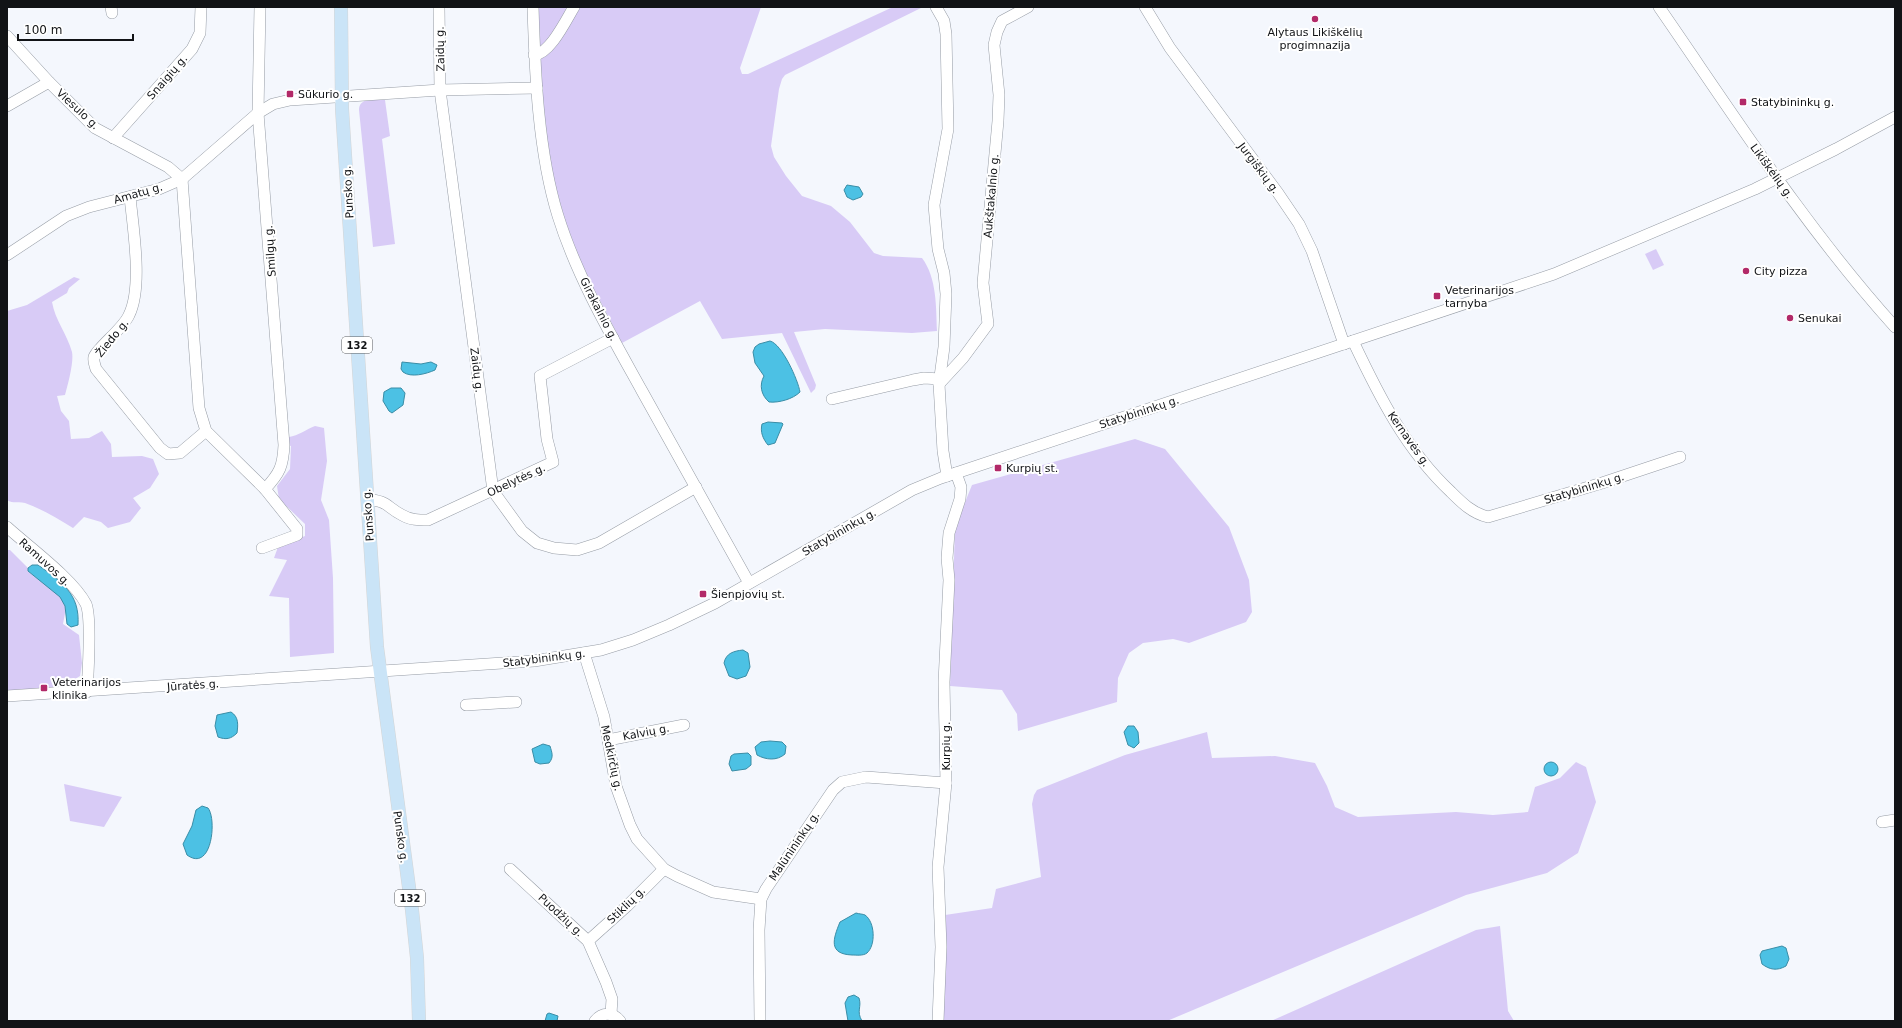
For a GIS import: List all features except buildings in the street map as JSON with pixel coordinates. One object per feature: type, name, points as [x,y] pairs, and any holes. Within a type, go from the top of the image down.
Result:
[{"type":"main road","name":"Punsko g.","points":[[341,7],[342,97],[379,671],[412,910],[419,1021]]},
{"type":"street","name":"Snaigių g.","points":[[113,138],[192,49],[200,33],[201,7]]},
{"type":"street","name":"Smilgų g.","points":[[260,7],[258,113],[284,445],[283,462],[278,475],[265,488]]},
{"type":"street","name":"Zaidų g.","points":[[439,7],[440,90],[493,491],[522,531],[537,543],[554,548],[576,550],[599,543],[696,487]]},
{"type":"street","name":"Girakalnio g.","points":[[533,7],[534,55],[537,88],[545,154],[558,216],[576,263],[613,338],[750,583]]},
{"type":"street","points":[[534,55],[542,53],[549,47],[574,7]]},
{"type":"street","points":[[936,7],[944,21],[946,34],[948,129],[934,205],[938,249],[944,273],[946,294],[944,347],[940,382],[943,451],[952,474]]},
{"type":"street","name":"Aukštakalnio g.","points":[[940,382],[964,358],[988,324],[983,283],[998,121],[999,95],[994,45],[997,32],[1002,21],[1028,7]]},
{"type":"street","name":"Jurgiškių g.","points":[[1145,7],[1170,48],[1278,193],[1299,224],[1312,251],[1349,343]]},
{"type":"street","name":"Likiškėlių g.","points":[[1659,7],[1777,179],[1845,269],[1895,326]]},
{"type":"street","name":"Viesulo g.","points":[[7,36],[49,82],[95,128],[168,167],[182,179]]},
{"type":"street","points":[[7,106],[49,82]]},
{"type":"street","name":"Amatų g.","points":[[7,255],[66,216],[88,207],[160,189],[182,179],[258,113],[273,104],[290,100],[440,90],[537,88]]},
{"type":"street","name":"Statybininkų g.","points":[[379,671],[524,662],[584,653],[633,640],[710,606],[912,490],[952,474],[1554,274],[1777,179],[1895,117]]},
{"type":"street","points":[[182,179],[199,408],[206,431],[265,488],[294,523],[297,529],[297,535],[262,548]]},
{"type":"street","name":"Žiedo g.","points":[[130,197],[136,272],[134,297],[130,315],[111,339],[97,352],[94,363],[101,375],[160,448],[168,454],[180,453],[206,431]]},
{"type":"street","name":"Obelytės g.","points":[[367,500],[380,500],[402,515],[415,520],[428,520],[553,462],[547,439],[540,376],[613,338]]},
{"type":"street","name":"Kernavės g.","points":[[1349,343],[1394,421],[1416,452],[1440,482],[1465,505],[1478,514],[1488,517]]},
{"type":"street","points":[[832,399],[924,378],[940,382]]},
{"type":"street","name":"Statybininkų g.","points":[[1488,517],[1602,483],[1680,457]]},
{"type":"street","name":"Kurpių g.","points":[[938,1021],[941,947],[938,867],[946,783],[944,674],[949,580],[947,558],[949,533],[960,499],[961,487],[952,474]]},
{"type":"street","name":"Ramuvos g.","points":[[7,527],[70,583],[86,604],[89,617],[87,692]]},
{"type":"street","name":"Medkirčių g.","points":[[584,653],[604,717],[616,786],[630,825],[637,839],[664,869],[677,876],[713,892],[761,899]]},
{"type":"street","name":"Jūratės g.","points":[[7,696],[87,692],[379,671]]},
{"type":"street","points":[[466,705],[516,702]]},
{"type":"street","name":"Kalvių g.","points":[[608,740],[684,724]]},
{"type":"street","name":"Malūnininkų g.","points":[[760,1021],[759,930],[761,899],[766,889],[833,790],[842,782],[866,777],[946,783]]},
{"type":"street","points":[[1882,822],[1895,820]]},
{"type":"street","name":"Puodžių g.","points":[[510,869],[588,941],[606,982],[612,999],[616,1018]]},
{"type":"street","name":"Stiklių g.","points":[[588,941],[627,906],[664,869]]},
{"type":"street","points":[[595,1021],[602,1015],[616,1018]]},
{"type":"shaded area","points":[[538,7],[761,7],[740,68],[742,74],[748,74],[893,7],[923,7],[785,75],[779,89],[771,146],[774,157],[786,176],[802,196],[831,206],[850,222],[874,253],[883,256],[922,258],[931,274],[935,293],[937,331],[912,333],[825,329],[794,332],[816,385],[815,389],[811,393],[782,333],[722,339],[700,301],[622,343],[584,270],[568,232],[548,159],[539,76]]},
{"type":"shaded area","points":[[367,100],[385,100],[390,136],[382,139],[395,244],[373,247],[359,110],[361,104]]},
{"type":"shaded area","points":[[1656,249],[1664,265],[1653,270],[1645,254]]},
{"type":"shaded area","points":[[74,277],[80,279],[69,288],[67,293],[52,302],[72,352],[71,367],[65,395],[57,396],[61,411],[69,421],[71,439],[89,438],[102,431],[111,444],[112,457],[142,456],[153,459],[159,474],[150,488],[133,498],[141,508],[130,522],[108,528],[101,522],[84,517],[73,528],[50,514],[31,505],[23,502],[12,502],[7,500],[7,311],[27,305]]},
{"type":"shaded area","points":[[315,426],[324,428],[327,461],[321,500],[329,520],[333,578],[334,653],[290,657],[289,598],[269,596],[287,560],[274,558],[278,547],[305,536],[305,524],[279,499],[277,486],[290,469],[291,446],[287,445],[289,437]]},
{"type":"shaded area","points":[[1135,439],[1165,449],[1229,527],[1249,580],[1252,612],[1246,622],[1189,643],[1173,639],[1143,643],[1129,653],[1118,678],[1117,702],[1018,731],[1017,714],[1002,690],[950,686],[955,527],[972,485]]},
{"type":"shaded area","points":[[7,550],[10,550],[28,568],[28,571],[32,575],[49,586],[59,595],[65,605],[63,624],[79,635],[82,663],[80,676],[72,681],[64,682],[51,690],[7,691]]},
{"type":"shaded area","points":[[1207,732],[1212,758],[1275,756],[1315,763],[1327,786],[1335,807],[1358,817],[1456,812],[1493,815],[1528,812],[1535,787],[1560,778],[1576,762],[1586,767],[1596,802],[1578,853],[1547,873],[1466,895],[1167,1021],[943,1021],[945,915],[992,908],[996,889],[1041,877],[1032,804],[1037,790],[1125,755]]},
{"type":"shaded area","points":[[64,784],[122,797],[104,827],[70,821]]},
{"type":"shaded area","points":[[1500,926],[1508,1011],[1514,1021],[1271,1021],[1476,930]]},
{"type":"water","points":[[847,185],[859,187],[863,194],[861,197],[853,200],[847,197],[844,190]]},
{"type":"water","points":[[770,341],[775,344],[789,363],[800,392],[790,399],[777,402],[769,402],[763,393],[761,386],[764,376],[755,363],[753,352],[755,347],[759,344]]},
{"type":"water","points":[[402,362],[421,364],[431,362],[437,365],[435,370],[419,375],[410,375],[403,372],[401,369]]},
{"type":"water","points":[[391,388],[401,388],[405,393],[403,405],[392,413],[383,401],[384,392]]},
{"type":"water","points":[[768,422],[783,424],[775,443],[768,445],[763,438],[761,430],[762,424]]},
{"type":"water","points":[[32,565],[38,565],[55,577],[68,590],[76,605],[78,625],[71,627],[67,624],[65,606],[60,597],[28,571],[28,568]]},
{"type":"water","points":[[743,650],[748,653],[750,667],[746,676],[737,679],[729,676],[724,663],[731,653]]},
{"type":"water","points":[[231,712],[237,719],[237,733],[233,737],[218,737],[215,726],[217,715]]},
{"type":"water","points":[[1128,726],[1134,726],[1138,732],[1139,743],[1134,748],[1128,745],[1124,732]]},
{"type":"water","points":[[761,742],[782,742],[786,746],[785,754],[775,759],[764,758],[757,755],[755,747]]},
{"type":"water","points":[[543,744],[550,746],[552,757],[549,763],[540,764],[535,762],[532,749]]},
{"type":"water","points":[[748,753],[751,756],[751,765],[746,769],[732,771],[729,764],[731,756],[734,754]]},
{"type":"water","points":[[1551,762],[1556,764],[1558,769],[1556,774],[1551,776],[1546,774],[1544,769],[1546,764]]},
{"type":"water","points":[[202,806],[208,808],[211,814],[212,832],[207,851],[202,857],[195,859],[187,855],[183,844],[192,826],[196,810]]},
{"type":"water","points":[[856,913],[865,915],[871,923],[872,928],[872,945],[864,955],[844,954],[836,949],[834,944],[840,922]]},
{"type":"water","points":[[1782,946],[1786,948],[1789,959],[1786,966],[1780,969],[1774,969],[1768,968],[1762,964],[1760,955],[1762,951]]},
{"type":"water","points":[[854,995],[859,998],[859,1014],[862,1021],[848,1021],[845,1003],[848,997]]},
{"type":"water","points":[[549,1013],[558,1016],[557,1021],[545,1021],[547,1014]]},
{"type":"place","name":"Alytaus Likiškėlių progimnazija","points":[[1315,19]]},
{"type":"place","name":"Sūkurio g.","points":[[290,94]]},
{"type":"place","name":"Statybininkų g.","points":[[1743,102]]},
{"type":"place","name":"City pizza","points":[[1746,271]]},
{"type":"place","name":"Veterinarijos tarnyba","points":[[1437,296]]},
{"type":"place","name":"Senukai","points":[[1790,318]]},
{"type":"place","name":"Kurpių st.","points":[[998,468]]},
{"type":"place","name":"Šienpjovių st.","points":[[703,594]]},
{"type":"place","name":"Veterinarijos klinika","points":[[44,688]]}]
